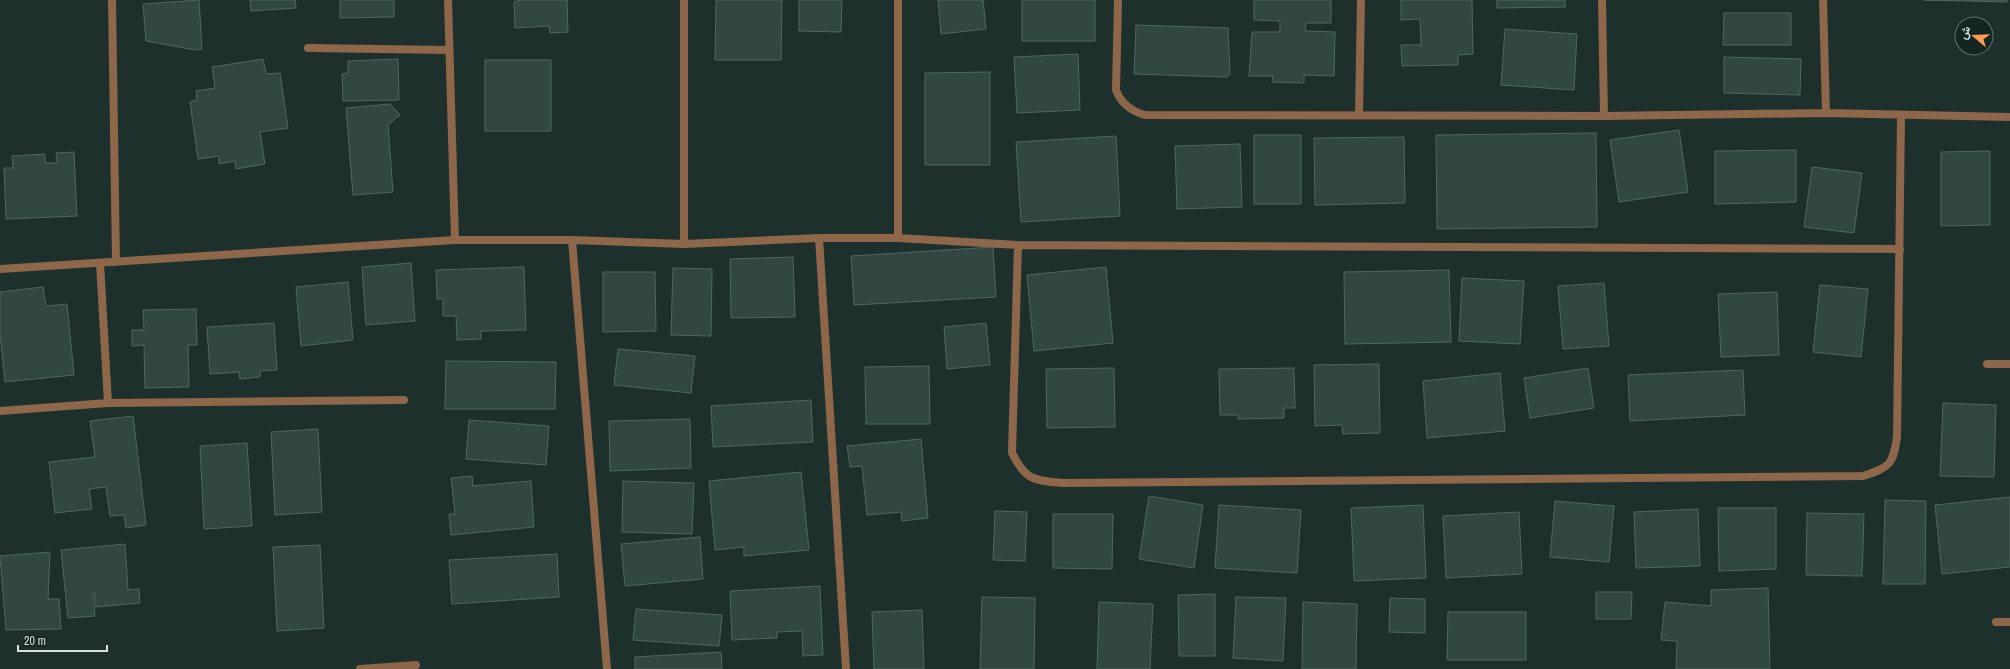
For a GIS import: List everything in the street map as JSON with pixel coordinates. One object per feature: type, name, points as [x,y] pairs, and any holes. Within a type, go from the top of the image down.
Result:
[{"type":"street","points":[[112,0],[116,262]]},
{"type":"street","points":[[448,0],[455,240]]},
{"type":"street","points":[[684,0],[684,244]]},
{"type":"street","points":[[898,0],[898,238]]},
{"type":"street","points":[[1118,0],[1116,90],[1120,101],[1138,113],[1145,115],[1604,116],[1826,113],[2010,118]]},
{"type":"street","points":[[1358,115],[1361,0]]},
{"type":"street","points":[[1602,0],[1604,116]]},
{"type":"street","points":[[1823,0],[1826,113]]},
{"type":"street","points":[[308,48],[449,50]]},
{"type":"street","points":[[1018,245],[1012,453],[1019,468],[1034,480],[1063,483],[1863,476],[1882,469],[1894,457],[1897,437],[1901,116]]},
{"type":"street","points":[[819,238],[846,669]]},
{"type":"street","points":[[0,270],[455,240],[572,240],[684,244],[819,238],[898,238],[1018,245],[1900,249]]},
{"type":"street","points":[[572,240],[607,669]]},
{"type":"street","points":[[100,263],[108,403]]},
{"type":"street","points":[[1987,364],[2010,364]]},
{"type":"street","points":[[0,411],[108,403],[404,400]]},
{"type":"street","points":[[1996,622],[2010,622]]},
{"type":"street","points":[[360,669],[416,665]]},
{"type":"building","points":[[199,0],[202,49],[195,50],[146,41],[143,4]]},
{"type":"building","points":[[250,0],[295,0],[296,8],[251,11]]},
{"type":"building","points":[[340,0],[394,0],[394,17],[340,18]]},
{"type":"building","points":[[521,0],[567,0],[568,32],[550,33],[549,26],[515,28],[514,2]]},
{"type":"building","points":[[716,0],[782,0],[781,60],[715,60]]},
{"type":"building","points":[[799,0],[842,0],[841,32],[799,31]]},
{"type":"building","points":[[938,0],[983,0],[986,29],[941,34]]},
{"type":"building","points":[[1022,0],[1095,0],[1095,41],[1022,41]]},
{"type":"building","points":[[1254,0],[1331,0],[1331,23],[1306,23],[1305,31],[1335,32],[1334,76],[1304,75],[1304,83],[1272,82],[1273,76],[1249,76],[1252,32],[1280,32],[1280,21],[1254,20]]},
{"type":"building","points":[[1401,0],[1472,0],[1473,54],[1458,55],[1458,65],[1402,66],[1401,45],[1421,45],[1420,19],[1401,20]]},
{"type":"building","points":[[1497,0],[1565,0],[1565,7],[1497,8]]},
{"type":"building","points":[[1924,0],[2007,0],[2007,2]]},
{"type":"building","points":[[1724,13],[1791,13],[1791,45],[1723,45]]},
{"type":"building","points":[[1136,25],[1228,28],[1230,74],[1227,77],[1134,74]]},
{"type":"building","points":[[1505,29],[1577,34],[1574,90],[1501,85]]},
{"type":"building","points":[[1078,54],[1080,110],[1017,113],[1014,57]]},
{"type":"building","points":[[1724,57],[1801,59],[1800,95],[1724,93]]},
{"type":"building","points":[[263,59],[266,74],[280,73],[288,128],[260,132],[265,164],[236,169],[235,161],[219,164],[219,156],[198,159],[190,102],[197,100],[196,91],[215,88],[212,67]]},
{"type":"building","points":[[398,59],[399,100],[343,101],[342,74],[348,73],[348,61]]},
{"type":"building","points":[[485,60],[551,60],[551,131],[485,131]]},
{"type":"building","points":[[990,72],[990,165],[925,165],[925,73]]},
{"type":"building","points":[[390,104],[400,115],[388,125],[393,192],[353,195],[346,108]]},
{"type":"building","points":[[1679,130],[1688,192],[1619,202],[1610,140]]},
{"type":"building","points":[[1596,133],[1597,227],[1437,229],[1436,135]]},
{"type":"building","points":[[1254,135],[1301,135],[1301,204],[1254,204]]},
{"type":"building","points":[[1116,136],[1120,216],[1021,222],[1016,142]]},
{"type":"building","points":[[1404,137],[1405,203],[1315,205],[1314,138]]},
{"type":"building","points":[[1240,144],[1242,207],[1177,209],[1175,146]]},
{"type":"building","points":[[1796,150],[1796,202],[1715,204],[1715,151]]},
{"type":"building","points":[[1990,151],[1990,225],[1941,226],[1941,152]]},
{"type":"building","points":[[74,152],[77,216],[6,219],[4,168],[13,168],[12,156],[45,154],[45,163],[57,163],[56,153]]},
{"type":"building","points":[[1812,167],[1862,173],[1854,233],[1804,227]]},
{"type":"building","points":[[993,247],[996,297],[854,305],[851,256]]},
{"type":"building","points":[[793,257],[795,317],[731,318],[730,259]]},
{"type":"building","points":[[411,263],[415,321],[366,325],[362,267]]},
{"type":"building","points":[[524,267],[526,330],[481,331],[481,339],[457,340],[456,316],[443,316],[443,299],[437,299],[436,270]]},
{"type":"building","points":[[1106,267],[1113,343],[1034,351],[1027,275]]},
{"type":"building","points":[[673,268],[712,269],[711,336],[671,335]]},
{"type":"building","points":[[1449,270],[1451,342],[1345,344],[1344,272]]},
{"type":"building","points":[[603,272],[655,272],[656,331],[603,332]]},
{"type":"building","points":[[1462,278],[1524,281],[1520,344],[1459,341]]},
{"type":"building","points":[[348,282],[353,340],[301,346],[296,287]]},
{"type":"building","points":[[1604,283],[1609,346],[1563,349],[1558,286]]},
{"type":"building","points":[[1820,285],[1868,289],[1861,357],[1813,352]]},
{"type":"building","points":[[43,287],[46,306],[67,304],[74,375],[5,382],[0,334],[0,292]]},
{"type":"building","points":[[1777,292],[1779,355],[1721,357],[1718,294]]},
{"type":"building","points":[[196,309],[197,345],[188,345],[189,387],[145,388],[144,345],[132,346],[132,330],[144,330],[143,310]]},
{"type":"building","points":[[274,323],[277,370],[260,371],[260,377],[240,379],[239,372],[210,374],[207,327]]},
{"type":"building","points":[[986,323],[990,365],[947,369],[944,327]]},
{"type":"building","points":[[618,349],[695,356],[691,393],[614,385]]},
{"type":"building","points":[[446,361],[556,362],[555,409],[445,409]]},
{"type":"building","points":[[1379,364],[1380,433],[1343,434],[1342,425],[1315,426],[1314,365]]},
{"type":"building","points":[[929,366],[930,424],[866,424],[865,367]]},
{"type":"building","points":[[1114,368],[1115,427],[1047,428],[1046,369]]},
{"type":"building","points":[[1294,368],[1295,408],[1284,408],[1284,418],[1238,419],[1238,415],[1220,415],[1219,369]]},
{"type":"building","points":[[1588,368],[1594,408],[1530,418],[1524,378]]},
{"type":"building","points":[[1743,370],[1745,415],[1630,421],[1628,375]]},
{"type":"building","points":[[1500,373],[1505,431],[1427,438],[1423,381]]},
{"type":"building","points":[[811,400],[813,442],[713,447],[711,406]]},
{"type":"building","points":[[1943,403],[1996,405],[1994,477],[1940,476]]},
{"type":"building","points":[[133,416],[146,525],[126,528],[124,515],[110,516],[106,487],[89,489],[92,509],[55,513],[49,462],[95,457],[90,421]]},
{"type":"building","points":[[690,419],[691,468],[610,471],[609,421]]},
{"type":"building","points":[[469,420],[549,426],[546,465],[466,459]]},
{"type":"building","points":[[318,429],[322,512],[275,515],[271,432]]},
{"type":"building","points":[[921,439],[928,518],[902,521],[901,512],[867,515],[862,466],[850,467],[847,446]]},
{"type":"building","points":[[247,443],[252,526],[204,529],[200,446]]},
{"type":"building","points":[[801,472],[809,550],[744,556],[744,547],[715,550],[709,481]]},
{"type":"building","points":[[472,476],[473,486],[531,481],[534,527],[451,535],[449,514],[455,514],[451,478]]},
{"type":"building","points":[[623,481],[694,483],[692,534],[622,532]]},
{"type":"building","points":[[1149,496],[1203,505],[1194,568],[1139,559]]},
{"type":"building","points":[[2010,497],[2010,567],[1942,574],[1935,505]]},
{"type":"building","points":[[1885,500],[1926,501],[1925,584],[1883,584]]},
{"type":"building","points":[[1555,501],[1614,506],[1609,562],[1550,557]]},
{"type":"building","points":[[1219,505],[1301,510],[1297,573],[1215,568]]},
{"type":"building","points":[[1423,505],[1426,578],[1354,581],[1351,508]]},
{"type":"building","points":[[1718,508],[1776,508],[1776,569],[1719,571]]},
{"type":"building","points":[[1698,509],[1700,566],[1636,568],[1634,512]]},
{"type":"building","points":[[995,511],[1027,512],[1025,561],[993,560]]},
{"type":"building","points":[[1519,512],[1522,574],[1446,578],[1443,516]]},
{"type":"building","points":[[1807,513],[1864,514],[1862,576],[1806,575]]},
{"type":"building","points":[[1053,514],[1113,514],[1112,569],[1053,568]]},
{"type":"building","points":[[700,537],[703,579],[625,586],[621,544]]},
{"type":"building","points":[[125,544],[128,590],[139,589],[140,603],[96,607],[95,594],[93,594],[95,616],[68,618],[61,550]]},
{"type":"building","points":[[320,545],[324,628],[277,631],[273,547]]},
{"type":"building","points":[[50,552],[48,599],[59,599],[61,629],[6,630],[0,556]]},
{"type":"building","points":[[557,554],[559,597],[452,604],[449,560]]},
{"type":"building","points":[[820,586],[823,655],[803,656],[802,631],[777,632],[777,638],[732,640],[730,591]]},
{"type":"building","points":[[1768,588],[1770,669],[1676,669],[1677,641],[1661,640],[1665,602],[1711,606],[1711,590]]},
{"type":"building","points":[[1596,592],[1632,592],[1631,619],[1596,619]]},
{"type":"building","points":[[1215,594],[1215,656],[1179,656],[1178,595]]},
{"type":"building","points":[[982,597],[1035,598],[1034,669],[980,669]]},
{"type":"building","points":[[1236,597],[1286,598],[1283,661],[1233,658]]},
{"type":"building","points":[[1390,598],[1425,599],[1425,633],[1389,632]]},
{"type":"building","points":[[1099,602],[1153,604],[1150,669],[1097,669]]},
{"type":"building","points":[[1303,602],[1357,604],[1356,669],[1302,669]]},
{"type":"building","points":[[636,609],[722,615],[719,646],[633,640]]},
{"type":"building","points":[[922,610],[924,669],[874,669],[872,612]]},
{"type":"building","points":[[1448,612],[1526,612],[1526,660],[1447,660]]},
{"type":"building","points":[[721,652],[722,669],[635,669],[635,657]]}]
